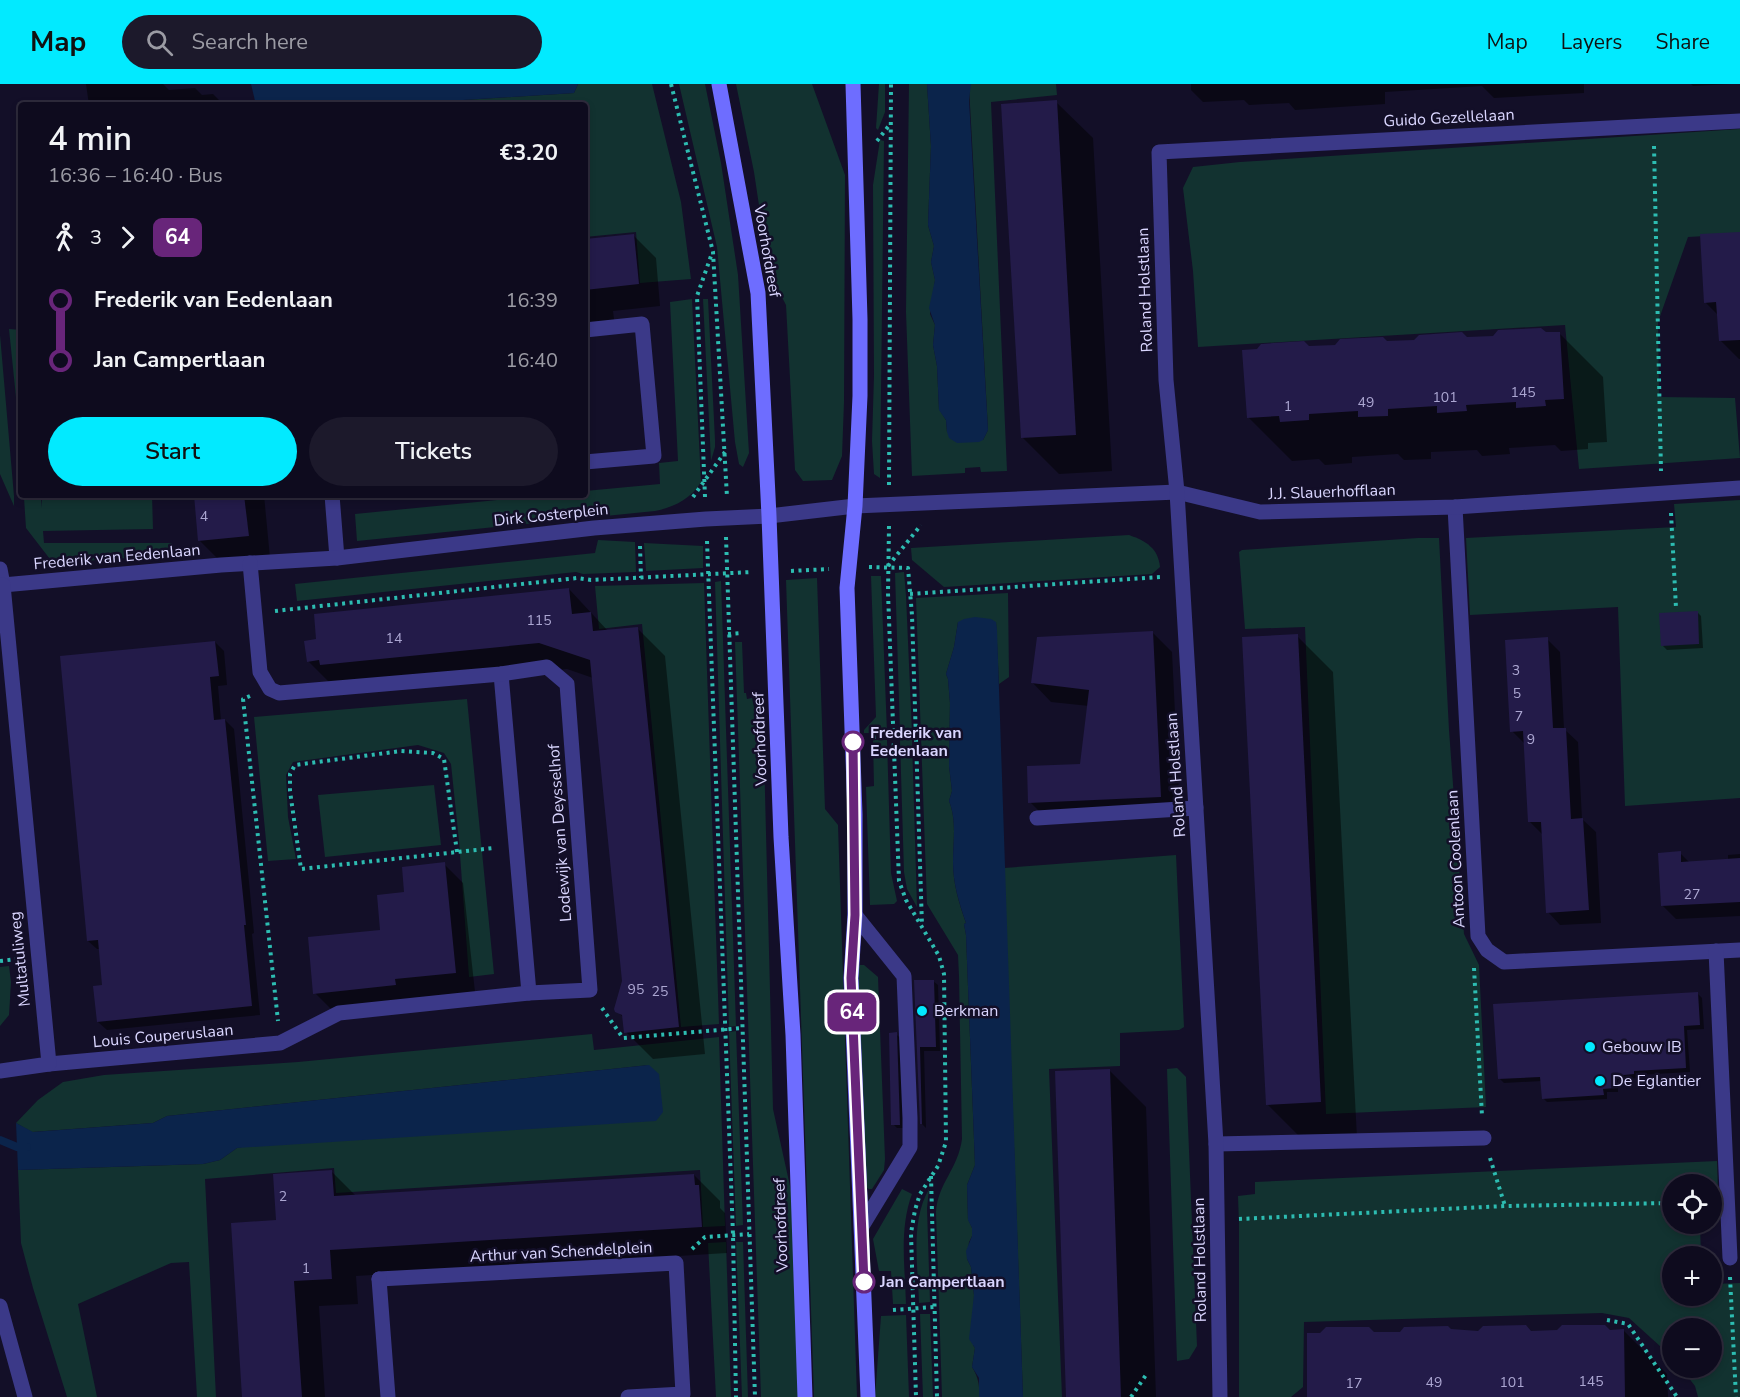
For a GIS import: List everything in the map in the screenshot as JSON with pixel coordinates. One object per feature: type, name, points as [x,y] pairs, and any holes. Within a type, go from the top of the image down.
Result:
[{"type":"street","name":"Voorhofdreef","points":[[719,84],[758,293],[781,837],[793,1035],[806,1397]]},
{"type":"street","points":[[853,84],[860,396],[855,506],[847,588],[854,745],[855,915],[851,978],[867,1397]]},
{"type":"street","name":"Guido Gezellelaan","points":[[1159,152],[1740,121]]},
{"type":"street","name":"Roland Holstlaan","points":[[1159,152],[1166,380],[1177,492],[1216,1144],[1220,1397]]},
{"type":"street","points":[[588,330],[642,324],[654,456],[588,462]]},
{"type":"street","name":"J.J. Slauerhofflaan","points":[[769,516],[855,506],[1177,492],[1260,512],[1455,507],[1740,488]]},
{"type":"street","points":[[332,498],[337,558]]},
{"type":"street","name":"Antoon Coolenlaan","points":[[1455,507],[1478,936],[1487,950]]},
{"type":"street","name":"Dirk Costerplein","points":[[250,563],[337,558],[594,528],[769,516]]},
{"type":"street","points":[[250,563],[260,672],[270,689]]},
{"type":"street","name":"Frederik van Eedenlaan","points":[[3,585],[250,563]]},
{"type":"street","points":[[0,569],[3,585]]},
{"type":"street","name":"Multatuliweg","points":[[3,585],[49,1064]]},
{"type":"street","name":"Lodewijk van Deysselhof","points":[[270,689],[279,693],[501,674],[547,667],[567,684],[590,990]]},
{"type":"street","points":[[501,674],[529,993]]},
{"type":"street","points":[[1037,818],[1196,808]]},
{"type":"street","points":[[855,915],[904,976],[910,1118],[910,1147],[862,1226]]},
{"type":"street","points":[[1487,950],[1504,962],[1740,950]]},
{"type":"street","points":[[1716,951],[1730,1258]]},
{"type":"street","points":[[280,1043],[339,1013],[529,993],[590,990]]},
{"type":"street","name":"Louis Couperuslaan","points":[[49,1064],[280,1043]]},
{"type":"street","points":[[0,1071],[49,1064]]},
{"type":"street","points":[[1216,1144],[1484,1138]]},
{"type":"street","name":"Arthur van Schendelplein","points":[[388,1397],[379,1280],[676,1263],[683,1394],[628,1397]]},
{"type":"street","points":[[0,1306],[25,1397]]},
{"type":"path","name":"Voorhofdreef","points":[[671,84],[713,252],[726,451],[726,574],[755,1397]]},
{"type":"path","points":[[891,84],[890,545],[888,567],[899,881],[906,900],[939,956],[944,974],[946,1142],[938,1166],[921,1194],[915,1210],[911,1233],[916,1397]]},
{"type":"path","points":[[1653,126],[1665,493],[1676,608]]},
{"type":"path","points":[[713,252],[697,296],[733,1235],[736,1397]]},
{"type":"path","points":[[674,523],[726,451]]},
{"type":"path","points":[[888,567],[941,501]]},
{"type":"path","points":[[639,525],[641,578]]},
{"type":"path","points":[[254,614],[577,578],[591,580],[849,568],[908,568],[922,927]]},
{"type":"path","points":[[910,594],[1182,576]]},
{"type":"path","points":[[729,634],[742,633]]},
{"type":"path","points":[[270,689],[243,699],[280,1043]]},
{"type":"path","points":[[872,737],[915,736]]},
{"type":"path","points":[[457,852],[444,759],[433,753],[400,751],[295,765],[290,774],[290,791],[301,869],[516,846]]},
{"type":"path","points":[[1487,950],[1474,966],[1484,1138],[1506,1206]]},
{"type":"path","points":[[590,990],[623,1038],[742,1028]]},
{"type":"path","points":[[931,1176],[937,1397]]},
{"type":"path","points":[[1217,1219],[1506,1206],[1662,1203]]},
{"type":"path","points":[[676,1263],[705,1237],[749,1234]]},
{"type":"path","points":[[1730,1258],[1736,1397]]},
{"type":"path","points":[[893,1310],[934,1307]]},
{"type":"path","points":[[1607,1320],[1628,1324],[1677,1397]]},
{"type":"path","points":[[1131,1397],[1146,1375]]},
{"type":"green space","points":[[578,84],[652,84],[681,202],[691,279],[640,283],[636,232],[588,237],[588,102],[432,102],[574,93]]},
{"type":"green space","points":[[679,84],[705,84],[721,163],[738,275],[749,453],[743,467],[739,464],[735,442],[717,247]]},
{"type":"green space","points":[[736,84],[812,84],[845,175],[842,456],[832,480],[803,481],[795,470],[786,305],[769,272],[754,172]]},
{"type":"green space","points":[[879,84],[885,84],[885,112],[878,130],[876,128]]},
{"type":"green space","points":[[909,84],[927,84],[931,146],[928,225],[934,246],[931,262],[935,280],[930,314],[935,325],[933,345],[937,366],[939,409],[946,420],[947,432],[983,440],[988,430],[969,87],[971,84],[1056,84],[1057,95],[991,102],[1007,471],[981,472],[980,467],[965,468],[965,473],[912,476],[906,312]]},
{"type":"green space","points":[[1740,129],[1740,234],[1688,237],[1658,322],[1659,397],[1735,398],[1740,458],[1579,469],[1565,325],[1198,347],[1193,271],[1183,188],[1193,167]]},
{"type":"green space","points":[[880,140],[884,141],[880,478],[874,474],[872,441],[873,185]]},
{"type":"green space","points":[[692,299],[701,482],[687,498],[675,505],[655,511],[357,541],[355,514],[517,498],[588,498],[588,491],[660,484],[659,463],[678,461],[670,302]]},
{"type":"green space","points":[[703,299],[708,299],[715,440],[711,461]]},
{"type":"green space","points":[[9,329],[18,330],[18,417]]},
{"type":"green space","points":[[0,335],[14,496],[14,506],[0,474]]},
{"type":"green space","points":[[24,498],[41,498],[42,508],[42,498],[152,498],[153,529],[43,531],[44,543],[172,543],[174,555],[53,563],[26,528]]},
{"type":"green space","points":[[1740,500],[1740,798],[1625,806],[1618,607],[1470,615],[1466,538],[1676,527],[1674,504]]},
{"type":"green space","points":[[1129,535],[1146,543],[1157,555],[1160,567],[1152,574],[944,587],[912,560],[911,548]]},
{"type":"green space","points":[[1439,538],[1449,730],[1464,934],[1479,965],[1486,1107],[1326,1114],[1305,627],[1245,629],[1239,552]]},
{"type":"green space","points":[[598,540],[635,542],[636,572],[583,574],[576,572],[297,601],[295,584],[595,553]]},
{"type":"green space","points":[[644,543],[703,546],[703,568],[646,571]]},
{"type":"green space","points":[[904,572],[912,733],[900,733],[895,573]]},
{"type":"green space","points":[[871,576],[881,576],[887,733],[864,733],[876,717]]},
{"type":"green space","points":[[817,578],[825,809],[838,825],[857,1397],[814,1397],[786,580]]},
{"type":"green space","points":[[721,581],[736,1026],[729,1027],[715,582]]},
{"type":"green space","points":[[704,583],[719,1024],[681,1027],[642,624],[599,629],[595,586]]},
{"type":"green space","points":[[1008,593],[1009,677],[999,684],[996,622],[958,622],[946,674],[950,703],[949,766],[952,791],[949,801],[954,824],[953,870],[966,923],[964,924],[975,1165],[967,1185],[968,1219],[972,1228],[972,1236],[967,1259],[971,1267],[974,1295],[973,1345],[975,1348],[972,1367],[978,1381],[979,1397],[942,1397],[936,1212],[940,1193],[957,1159],[962,1139],[959,976],[958,955],[927,904],[916,598]]},
{"type":"green space","points":[[735,642],[742,642],[744,693],[747,699],[752,698],[764,754],[773,1109],[792,1195],[799,1397],[761,1397]]},
{"type":"green space","points":[[467,699],[494,974],[469,977],[451,764],[444,753],[418,745],[293,762],[286,775],[288,817],[296,859],[268,861],[254,717]]},
{"type":"green space","points":[[873,740],[887,740],[891,873],[897,901],[894,904],[870,905],[866,787],[874,786]]},
{"type":"green space","points":[[900,740],[912,740],[917,907],[907,889],[904,872]]},
{"type":"green space","points":[[434,785],[441,845],[325,857],[318,795]]},
{"type":"green space","points":[[1176,855],[1184,1027],[1179,1030],[1120,1033],[1120,1066],[1049,1069],[1062,1397],[1023,1397],[1004,868]]},
{"type":"green space","points":[[864,965],[878,977],[885,1159],[884,1170],[872,1189],[867,1188],[858,968]]},
{"type":"green space","points":[[9,966],[11,982],[9,1015],[0,1026],[0,967]]},
{"type":"green space","points":[[736,1031],[743,1225],[736,1226],[729,1032]]},
{"type":"green space","points":[[592,1034],[594,1050],[719,1037],[725,1226],[703,1227],[700,1170],[336,1193],[334,1168],[205,1179],[216,1397],[197,1397],[189,1262],[171,1263],[78,1304],[97,1397],[67,1397],[21,1243],[18,1170],[203,1164],[220,1160],[237,1148],[649,1065],[167,1116],[153,1123],[32,1132],[16,1123],[38,1100],[63,1082],[104,1075],[298,1062]]},
{"type":"green space","points":[[1177,1068],[1186,1077],[1197,1346],[1189,1359],[1177,1361],[1167,1069]]},
{"type":"green space","points":[[1717,1161],[1717,1174],[1662,1174],[1662,1234],[1700,1234],[1701,1246],[1662,1246],[1662,1306],[1722,1306],[1722,1284],[1740,1283],[1740,1397],[1698,1397],[1695,1386],[1689,1378],[1722,1378],[1722,1318],[1662,1318],[1662,1348],[1629,1318],[1602,1313],[1304,1322],[1303,1387],[1291,1397],[1239,1397],[1238,1196],[1255,1194],[1255,1182]]},
{"type":"green space","points":[[902,1189],[912,1194],[904,1234],[906,1304],[893,1304],[891,1271],[879,1271],[873,1239]]},
{"type":"green space","points":[[929,1189],[927,1208],[930,1302],[919,1303],[917,1230],[923,1202]]},
{"type":"green space","points":[[726,1242],[731,1397],[716,1397],[708,1243]]},
{"type":"green space","points":[[736,1242],[743,1242],[748,1397],[742,1397]]},
{"type":"green space","points":[[920,1314],[930,1314],[933,1397],[923,1397]]},
{"type":"green space","points":[[906,1315],[909,1397],[875,1397],[881,1316]]},
{"type":"water","points":[[251,84],[578,84],[574,93],[432,102],[255,102]]},
{"type":"water","points":[[927,84],[971,84],[969,100],[988,430],[983,440],[979,442],[957,443],[949,438],[946,420],[939,410],[937,366],[933,345],[935,325],[929,308],[935,280],[931,262],[934,246],[928,225],[931,146]]},
{"type":"water","points":[[975,617],[991,619],[996,622],[997,630],[1023,1397],[979,1397],[979,1378],[972,1367],[975,1348],[969,1339],[974,1295],[971,1267],[966,1251],[972,1236],[972,1228],[968,1220],[967,1185],[975,1165],[964,924],[966,923],[953,870],[954,824],[949,801],[952,791],[949,766],[950,703],[946,674],[958,622]]},
{"type":"water","points":[[649,1065],[659,1074],[663,1112],[656,1121],[237,1148],[220,1160],[203,1164],[18,1170],[16,1123],[33,1132],[153,1123],[167,1116]]},
{"type":"building","points":[[1057,100],[1076,435],[1021,438],[1001,104]]},
{"type":"building","points":[[1740,232],[1740,340],[1719,341],[1716,302],[1704,303],[1700,234]]},
{"type":"building","points":[[634,234],[639,284],[588,290],[588,239]]},
{"type":"building","points":[[1541,328],[1546,332],[1560,332],[1564,399],[1545,400],[1546,406],[1516,408],[1516,402],[1466,405],[1467,411],[1437,413],[1437,406],[1388,409],[1388,416],[1358,417],[1358,411],[1309,414],[1309,420],[1280,422],[1279,416],[1247,418],[1242,350],[1257,349],[1261,344],[1304,341],[1309,346],[1335,345],[1340,339],[1383,337],[1387,341],[1414,340],[1419,335],[1462,332],[1467,337],[1493,336],[1498,330]]},
{"type":"building","points":[[194,498],[244,498],[249,536],[198,541]]},
{"type":"building","points":[[569,588],[572,614],[591,612],[593,631],[638,627],[679,1027],[624,1033],[622,1015],[614,1009],[622,981],[590,660],[539,643],[320,665],[319,660],[307,662],[304,641],[316,639],[314,614]]},
{"type":"building","points":[[1698,611],[1699,644],[1661,646],[1659,613]]},
{"type":"building","points":[[1153,631],[1161,797],[1028,803],[1027,766],[1080,764],[1089,690],[1031,683],[1037,637]]},
{"type":"building","points":[[1298,634],[1321,1102],[1266,1105],[1242,637]]},
{"type":"building","points":[[1548,637],[1553,728],[1566,728],[1571,819],[1583,818],[1589,910],[1546,913],[1541,822],[1528,822],[1523,731],[1510,732],[1505,640]]},
{"type":"building","points":[[215,641],[219,676],[210,677],[214,720],[225,719],[252,1006],[97,1022],[93,986],[102,985],[98,940],[87,941],[60,656]]},
{"type":"building","points":[[1681,851],[1681,862],[1740,858],[1740,902],[1661,906],[1658,853]]},
{"type":"building","points":[[445,862],[456,973],[395,979],[396,985],[313,994],[308,937],[380,930],[377,895],[404,892],[402,867]]},
{"type":"building","points":[[914,980],[934,980],[936,1047],[920,1047],[922,1124],[920,1124]]},
{"type":"building","name":"Gebouw IB","points":[[1698,992],[1700,1025],[1684,1026],[1686,1068],[1634,1071],[1634,1074],[1614,1076],[1615,1088],[1603,1089],[1604,1095],[1542,1099],[1540,1077],[1498,1079],[1493,1004]]},
{"type":"building","points":[[897,1032],[900,1125],[891,1125],[889,1033]]},
{"type":"building","points":[[1110,1069],[1121,1397],[1066,1397],[1055,1071]]},
{"type":"building","points":[[332,1170],[334,1196],[694,1174],[695,1185],[699,1185],[702,1227],[330,1250],[332,1279],[294,1281],[302,1397],[242,1397],[231,1223],[276,1220],[273,1174]]},
{"type":"building","points":[[1526,1325],[1531,1331],[1557,1330],[1562,1325],[1605,1325],[1610,1330],[1624,1329],[1625,1397],[1307,1397],[1307,1333],[1320,1333],[1326,1327],[1369,1327],[1374,1332],[1400,1332],[1404,1327],[1448,1326],[1451,1329],[1478,1331],[1483,1326]]},
{"type":"waterway","points":[[0,1140],[17,1147],[27,1147]]},
{"type":"bus line","name":"64","points":[[853,742],[855,915],[851,978],[864,1282]]},
{"type":"place","name":"Frederik van Eedenlaan","points":[[853,742]]},
{"type":"place","name":"Berkman","points":[[922,1011]]},
{"type":"place","name":"Gebouw IB","points":[[1590,1047]]},
{"type":"place","name":"De Eglantier","points":[[1600,1081]]},
{"type":"place","name":"Jan Campertlaan","points":[[864,1282]]}]
